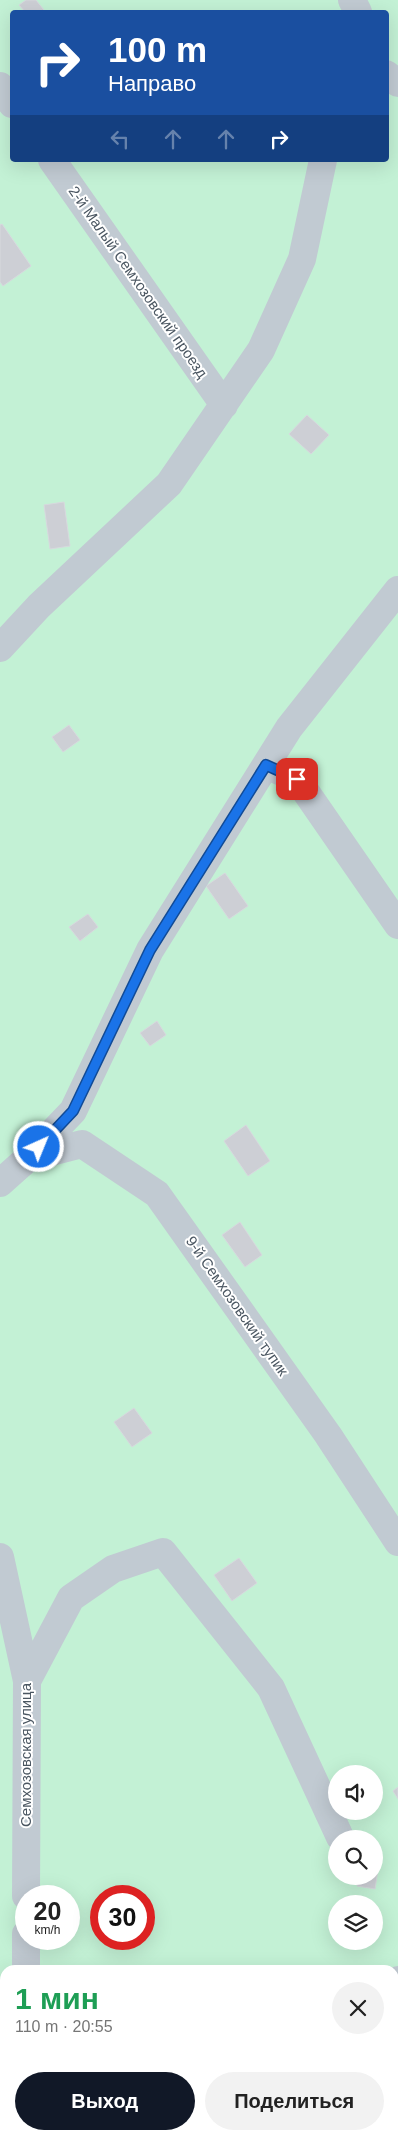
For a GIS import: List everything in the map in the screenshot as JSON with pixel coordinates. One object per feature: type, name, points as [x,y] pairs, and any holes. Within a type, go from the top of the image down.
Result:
[{"type":"street","points":[[0,86],[10,101]]},
{"type":"street","name":"2-й Малый Семхозовский проезд","points":[[53,162],[224,405]]},
{"type":"street","points":[[0,648],[39,606],[169,484],[261,350],[302,259],[323,162]]},
{"type":"street","points":[[0,1183],[28,1158],[73,1111],[150,950],[289,728],[398,590]]},
{"type":"street","points":[[266,765],[297,779],[398,925]]},
{"type":"street","name":"9-й Семхозовский тупик","points":[[28,1158],[82,1144],[157,1194],[328,1435],[398,1542]]},
{"type":"street","points":[[27,1680],[70,1598],[113,1569],[163,1552],[270,1688],[337,1830]]},
{"type":"street","name":"Семхозовская улица","points":[[0,1557],[27,1680],[26,1885]]},
{"type":"street","points":[[26,1950],[26,1965]]},
{"type":"green space","points":[[0,0],[398,0],[398,1965],[0,1965]]},
{"type":"building","points":[[26,0],[36,0],[44,10],[23,10],[19,5]]},
{"type":"building","points":[[2,224],[31,266],[3,286],[0,282],[0,225]]},
{"type":"building","points":[[307,415],[329,435],[311,454],[289,434]]},
{"type":"building","points":[[64,502],[70,546],[50,549],[44,505]]},
{"type":"building","points":[[69,725],[80,740],[63,752],[52,737]]},
{"type":"building","points":[[225,873],[248,906],[229,919],[206,886]]},
{"type":"building","points":[[88,914],[98,927],[80,941],[69,927]]},
{"type":"building","points":[[157,1021],[166,1035],[150,1046],[140,1033]]},
{"type":"building","points":[[246,1125],[270,1161],[248,1176],[224,1141]]},
{"type":"building","points":[[240,1222],[262,1255],[245,1267],[222,1235]]},
{"type":"building","points":[[134,1408],[152,1433],[132,1447],[114,1422]]},
{"type":"building","points":[[239,1558],[257,1583],[232,1601],[214,1575]]},
{"type":"building","points":[[398,1787],[398,1799],[393,1791]]},
{"type":"building","points":[[357,1885],[376,1885],[375,1889]]},
{"type":"route","points":[[39,1147],[73,1111],[150,950],[266,765],[297,779]]}]
